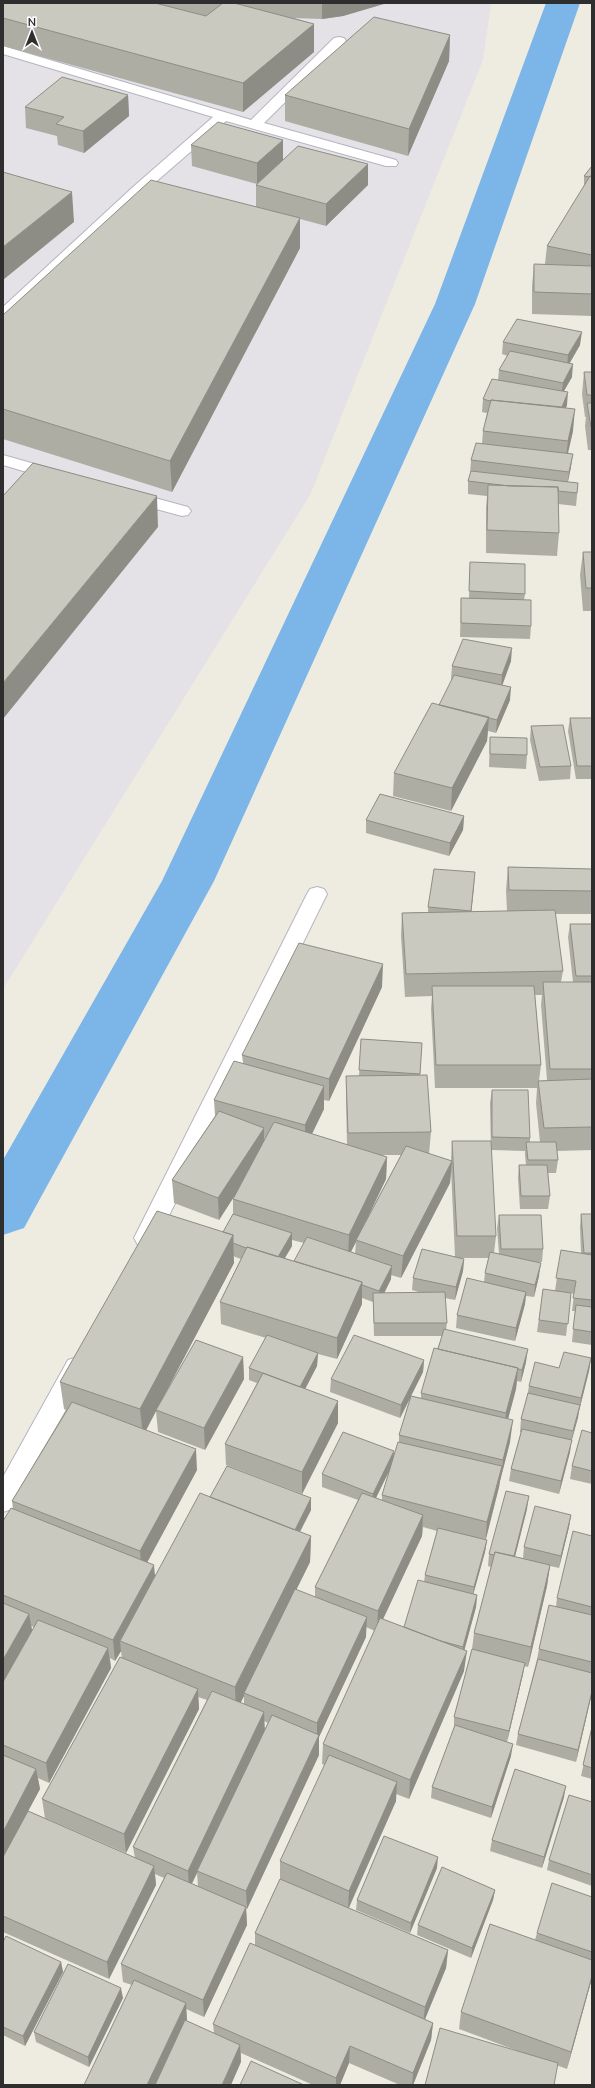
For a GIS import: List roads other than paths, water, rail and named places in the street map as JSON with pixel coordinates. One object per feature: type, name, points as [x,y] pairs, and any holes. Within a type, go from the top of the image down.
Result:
[{"type":"street","points":[[254,125],[339,41]]},
{"type":"street","points":[[3,50],[223,116],[391,163]]},
{"type":"street","points":[[3,316],[138,190],[223,116]]},
{"type":"street","points":[[3,460],[70,480]]},
{"type":"street","points":[[115,492],[182,511]]},
{"type":"street","points":[[136,1259],[317,894]]},
{"type":"street","points":[[3,1501],[87,1349]]},
{"type":"waterway","points":[[3,1212],[188,881],[455,304],[563,3]]}]
